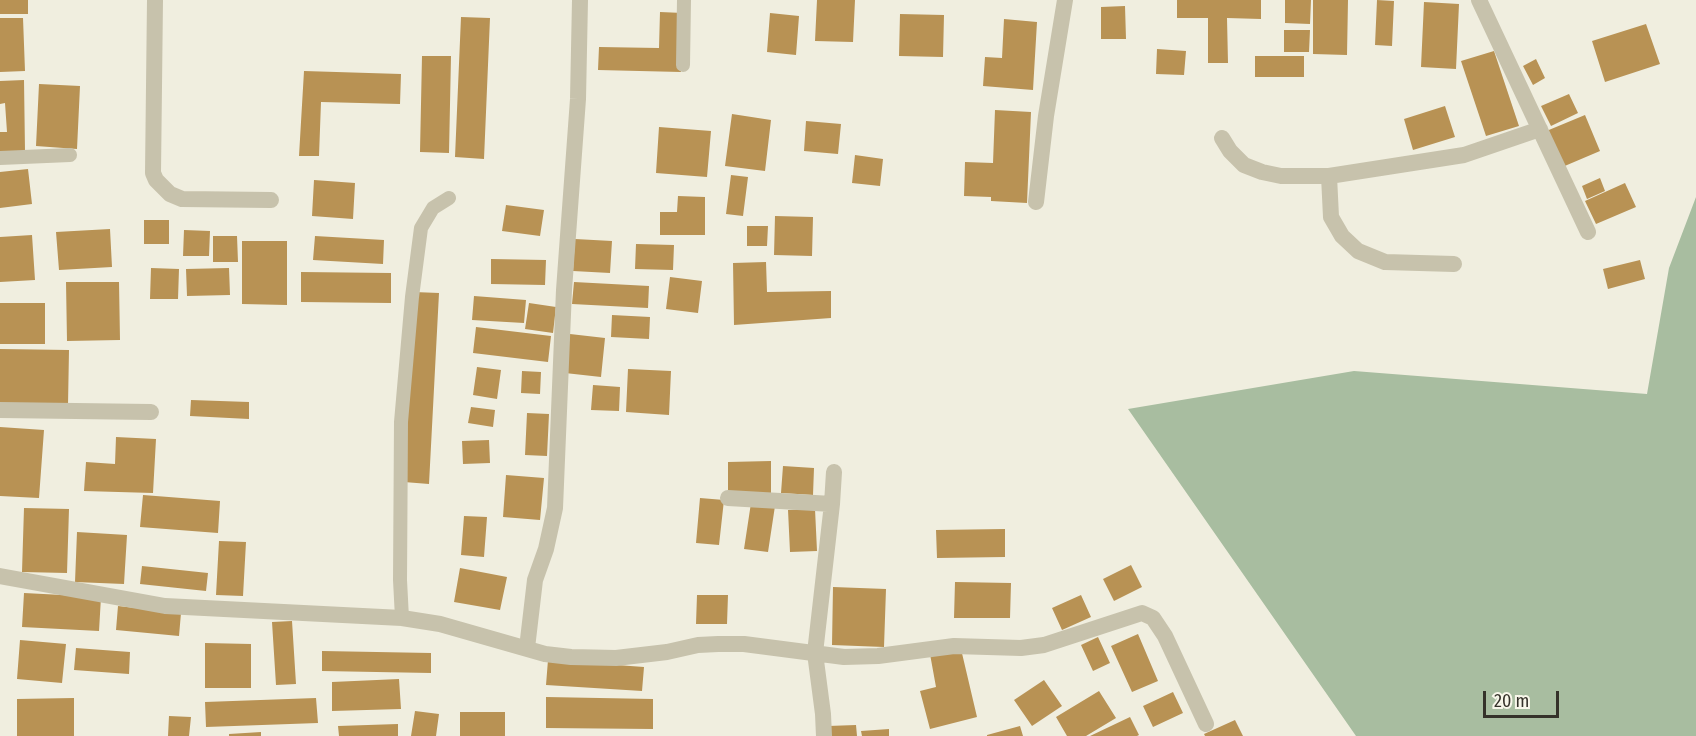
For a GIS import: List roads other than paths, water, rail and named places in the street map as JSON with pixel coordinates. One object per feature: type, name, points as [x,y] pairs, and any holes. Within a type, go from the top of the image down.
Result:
[{"type":"street","points":[[155,0],[153,173],[156,180],[170,194],[182,199],[271,200]]},
{"type":"street","points":[[527,648],[535,580],[546,549],[555,508],[564,290],[578,99],[580,0]]},
{"type":"street","points":[[1036,202],[1046,116],[1065,0]]},
{"type":"street","points":[[1479,0],[1588,232]]},
{"type":"street","points":[[1222,138],[1230,151],[1244,165],[1262,172],[1281,176],[1329,176],[1464,155],[1540,129]]},
{"type":"street","points":[[1329,176],[1331,217],[1341,236],[1358,251],[1385,262],[1454,264]]},
{"type":"street","points":[[0,410],[151,412]]},
{"type":"street","points":[[824,736],[824,714],[815,653],[834,472]]},
{"type":"street","points":[[728,498],[832,504]]},
{"type":"street","points":[[0,576],[165,606],[402,618],[440,624],[527,648],[571,657],[616,658],[667,652],[698,645],[744,644],[844,657],[878,656],[954,646],[1021,648],[1044,645],[1142,613],[1153,618],[1165,636],[1206,724]]},
{"type":"lane","points":[[683,65],[684,0]]},
{"type":"lane","points":[[0,158],[70,155]]},
{"type":"lane","points":[[402,618],[401,422],[412,297],[421,228],[433,208],[449,198]]}]
